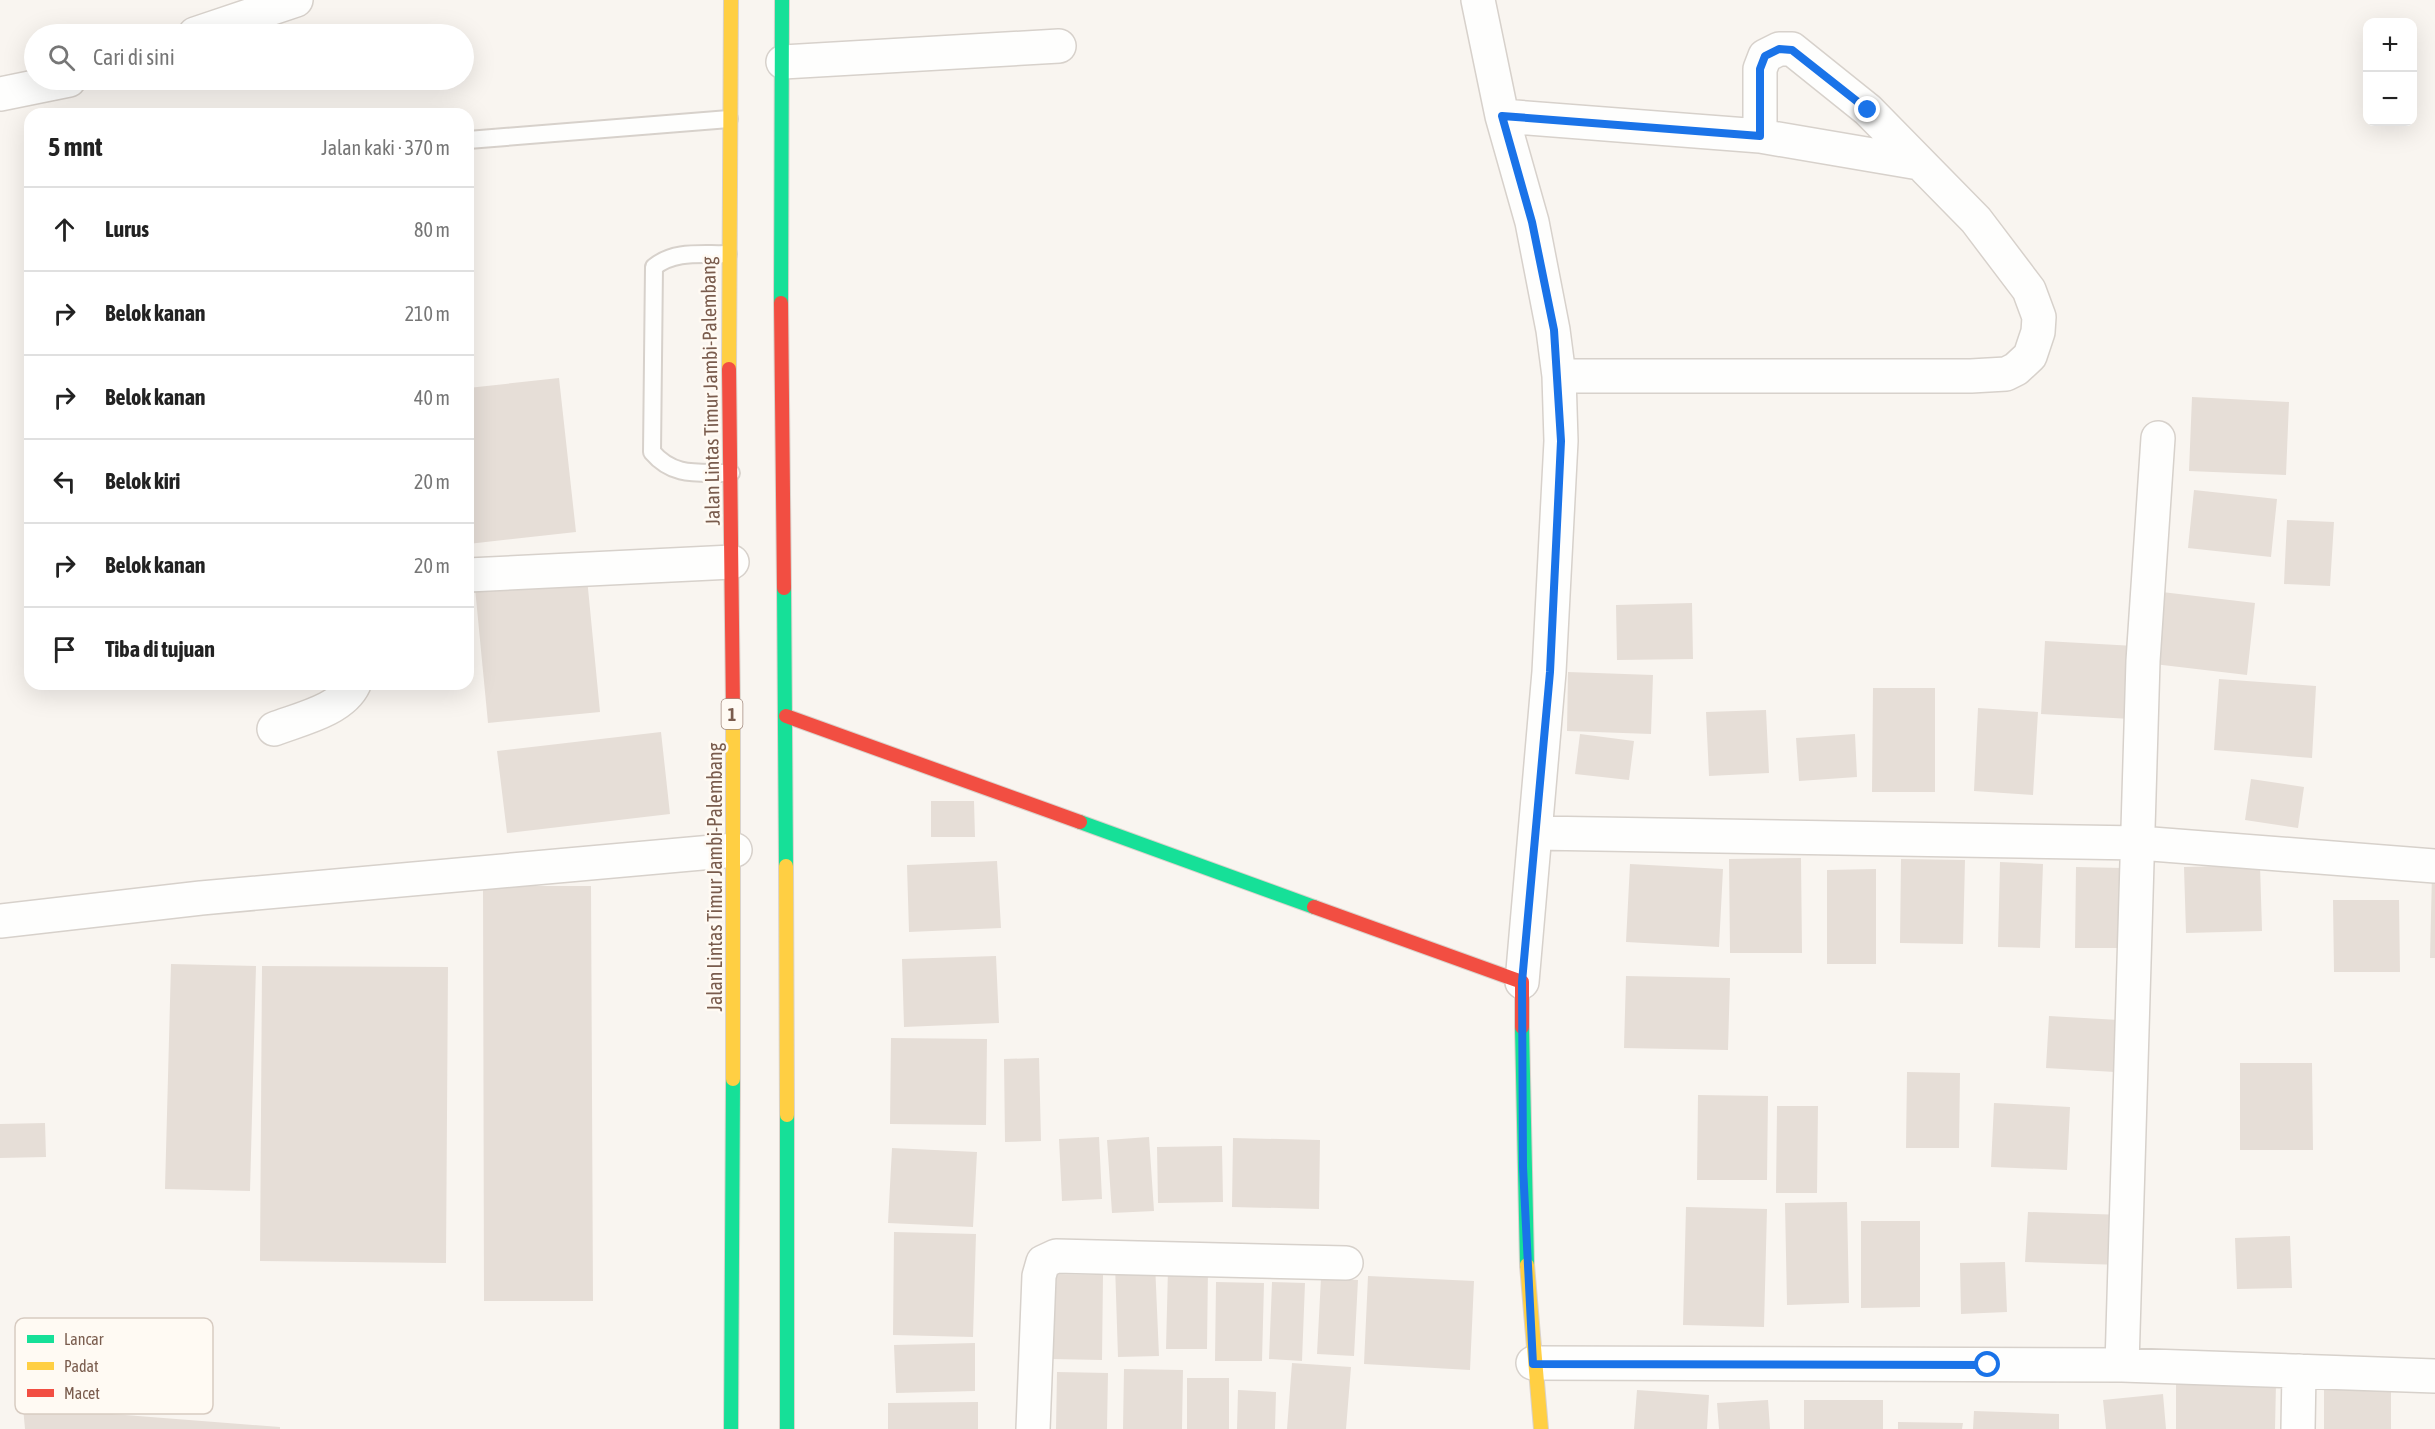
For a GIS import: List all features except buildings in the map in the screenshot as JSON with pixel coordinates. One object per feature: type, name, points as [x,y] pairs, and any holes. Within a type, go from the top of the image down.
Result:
[{"type":"main road","name":"Jalan Lintas Timur Jambi-Palembang","points":[[731,0],[728,254],[734,328],[731,473],[735,850],[731,1429]]},
{"type":"main road","points":[[782,0],[783,62],[776,329],[786,716],[786,1429]]},
{"type":"main road","points":[[786,716],[1522,982],[1523,1167],[1533,1364],[1541,1429]]},
{"type":"street","points":[[225,24],[296,0]]},
{"type":"street","points":[[1478,0],[1502,116],[1532,222],[1554,330],[1561,441],[1550,672],[1522,982]]},
{"type":"street","points":[[783,62],[1059,46]]},
{"type":"street","points":[[1558,376],[1971,376],[2006,374],[2016,369],[2030,356],[2038,332],[2036,303],[2020,276],[1976,220],[1868,110],[1792,50],[1779,49],[1765,56],[1760,69],[1760,136]]},
{"type":"street","points":[[0,94],[24,89]]},
{"type":"street","points":[[1502,116],[1760,136],[1919,163]]},
{"type":"street","points":[[2122,1365],[2144,661],[2158,438]]},
{"type":"street","points":[[474,575],[732,562]]},
{"type":"street","points":[[274,729],[320,712],[348,696],[351,690]]},
{"type":"street","points":[[1536,833],[2139,843],[2435,866]]},
{"type":"street","points":[[0,921],[190,899],[735,850]]},
{"type":"street","points":[[1033,1429],[1039,1276],[1043,1262],[1056,1256],[1346,1263]]},
{"type":"street","points":[[1533,1364],[2122,1365],[2435,1376]]},
{"type":"street","points":[[2298,1429],[2299,1371]]},
{"type":"lane","points":[[474,140],[729,119]]},
{"type":"lane","points":[[728,254],[676,255],[664,258],[654,267],[652,452],[663,464],[680,472],[731,473]]},
{"type":"traffic: fast","points":[[781,303],[782,0]]},
{"type":"traffic: fast","points":[[784,588],[786,866]]},
{"type":"traffic: fast","points":[[1080,822],[1314,907]]},
{"type":"traffic: fast","points":[[1522,1027],[1527,1265]]},
{"type":"traffic: fast","points":[[731,1429],[733,1079]]},
{"type":"traffic: fast","points":[[787,1115],[787,1429]]},
{"type":"traffic: slow","points":[[729,369],[731,0]]},
{"type":"traffic: slow","points":[[733,709],[733,1079]]},
{"type":"traffic: slow","points":[[786,866],[787,1115]]},
{"type":"traffic: slow","points":[[1527,1265],[1541,1429]]},
{"type":"traffic: jam","points":[[781,303],[784,588]]},
{"type":"traffic: jam","points":[[729,369],[733,709]]},
{"type":"traffic: jam","points":[[786,716],[1080,822]]},
{"type":"traffic: jam","points":[[1314,907],[1522,982],[1522,1027]]},
{"type":"route","points":[[1868,110],[1792,50],[1779,49],[1765,56],[1760,69],[1760,136],[1502,116],[1532,222],[1554,330],[1561,441],[1550,672],[1522,982],[1523,1167],[1533,1364],[1988,1365]]}]
